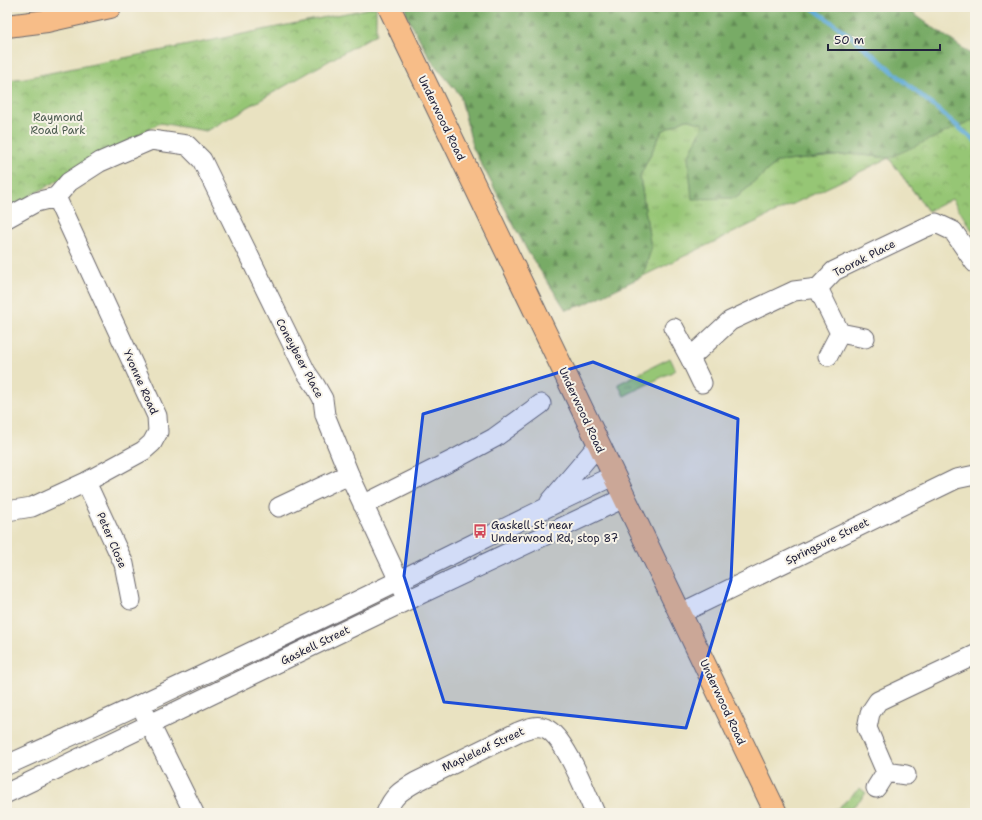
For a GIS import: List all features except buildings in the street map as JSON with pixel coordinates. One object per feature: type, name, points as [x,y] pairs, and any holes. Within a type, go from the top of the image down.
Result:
[{"type":"main road","points":[[7,26],[47,21],[110,7]]},
{"type":"main road","name":"Underwood Road","points":[[389,7],[624,498],[681,612],[776,813]]},
{"type":"street","name":"Coneybeer Place","points":[[56,197],[69,182],[100,162],[151,140],[187,145],[202,160],[306,372],[323,399],[325,415],[349,474],[408,600]]},
{"type":"street","points":[[7,218],[36,202],[56,197]]},
{"type":"street","name":"Yvonne Road","points":[[7,511],[32,507],[86,482],[143,451],[152,443],[158,432],[157,416],[56,197]]},
{"type":"street","name":"Toorak Place","points":[[818,288],[834,270],[936,223],[953,231],[975,263]]},
{"type":"street","points":[[690,358],[730,321],[794,291],[818,288],[840,333]]},
{"type":"street","points":[[674,328],[702,383]]},
{"type":"street","points":[[840,333],[865,338]]},
{"type":"street","points":[[828,356],[840,333]]},
{"type":"street","points":[[363,505],[494,438],[541,404]]},
{"type":"street","name":"Gaskell Street","points":[[547,506],[599,444]]},
{"type":"street","points":[[279,507],[349,474]]},
{"type":"street","name":"Springsure Street","points":[[681,612],[956,479],[975,475]]},
{"type":"street","name":"Gaskell Street","points":[[7,765],[141,705],[399,581],[547,506],[614,476]]},
{"type":"street","name":"Peter Close","points":[[86,482],[124,564],[131,600]]},
{"type":"street","name":"Gaskell Street","points":[[7,792],[624,498]]},
{"type":"street","points":[[906,775],[881,780],[867,728],[870,713],[878,701],[975,655]]},
{"type":"street","points":[[141,705],[194,813]]},
{"type":"street","name":"Mapleleaf Street","points":[[386,813],[391,802],[401,790],[532,726],[545,728],[558,738],[595,813]]},
{"type":"highlighted area","points":[[593,362],[738,419],[731,580],[686,728],[444,702],[404,576],[423,414]]},
{"type":"green space","name":"Raymond Road Park","points":[[376,7],[376,34],[206,131],[160,123],[7,209],[7,80],[25,78]]},
{"type":"green space","points":[[406,7],[904,7],[975,57],[975,203],[952,194],[928,211],[889,158],[853,154],[777,162],[736,198],[692,199],[688,157],[704,124],[686,119],[662,131],[640,176],[651,249],[643,276],[583,305],[566,310],[528,252],[473,148],[460,95],[433,63],[406,15]]},
{"type":"green space","points":[[686,119],[705,124],[688,157],[736,198],[777,162],[853,154],[889,158],[643,276],[651,249],[640,176],[662,131]]},
{"type":"green space","points":[[975,119],[975,235],[952,199],[928,211],[889,158]]},
{"type":"green space","points":[[670,358],[676,370],[624,396],[618,384]]},
{"type":"green space","points":[[860,788],[866,793],[850,809],[840,812],[827,813],[838,808]]},
{"type":"waterway","points":[[811,7],[853,38],[975,141]]},
{"type":"place","name":"Gaskell St near Underwood Rd, stop 87","points":[[480,531]]}]
